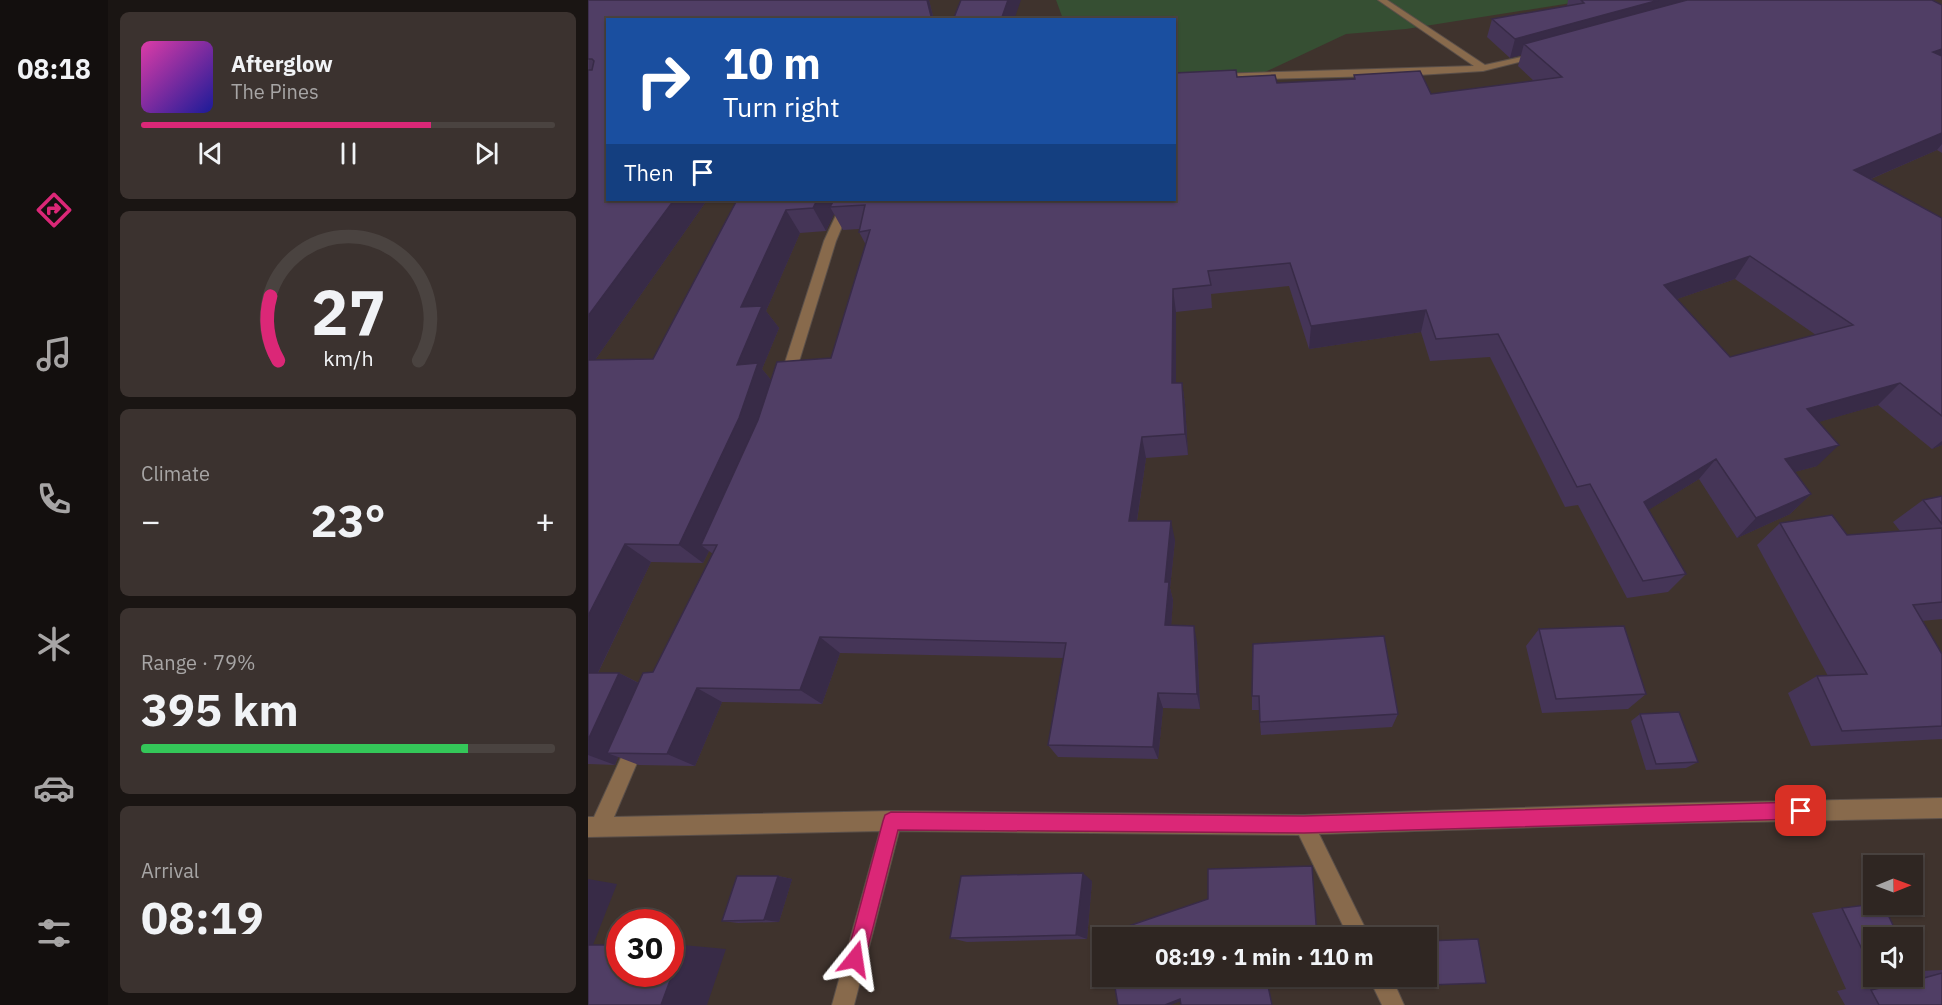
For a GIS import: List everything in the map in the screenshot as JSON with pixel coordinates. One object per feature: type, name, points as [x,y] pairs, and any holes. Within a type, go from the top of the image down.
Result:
[{"type":"street","points":[[1382,0],[1483,68]]},
{"type":"street","points":[[1201,77],[1418,72],[1483,68],[1547,53]]},
{"type":"street","points":[[782,395],[830,241],[848,201]]},
{"type":"street","points":[[642,730],[594,827],[891,821],[1304,825],[1637,814],[1942,808]]},
{"type":"street","points":[[843,1005],[891,821]]},
{"type":"street","points":[[1304,825],[1355,927]]},
{"type":"street","points":[[1384,987],[1393,1005]]},
{"type":"green space","points":[[1056,0],[1590,0],[1406,29],[1346,34],[1265,72],[1176,73],[1176,18],[1063,18]]},
{"type":"building","points":[[588,0],[927,0],[932,18],[606,18],[606,201],[673,201],[588,316],[588,70],[592,70],[594,61],[588,59]]},
{"type":"building","points":[[961,0],[1008,0],[1002,18],[954,18]]},
{"type":"building","points":[[1581,0],[1659,0],[1515,39],[1492,19],[1584,3]]},
{"type":"building","points":[[1687,0],[1932,0],[1942,5],[1942,49],[1933,52],[1942,56],[1942,133],[1854,170],[1942,218],[1942,416],[1900,383],[1807,409],[1839,445],[1785,459],[1811,494],[1756,518],[1716,459],[1644,502],[1686,574],[1643,581],[1590,484],[1577,487],[1498,334],[1436,339],[1426,310],[1311,326],[1290,263],[1208,271],[1211,285],[1173,289],[1172,383],[1182,383],[1185,434],[1142,437],[1129,521],[1171,521],[1165,582],[1169,582],[1165,625],[1194,626],[1197,694],[1158,693],[1153,747],[1048,745],[1066,643],[820,637],[800,690],[697,688],[667,754],[607,753],[643,673],[653,672],[717,545],[701,545],[758,420],[777,362],[831,358],[870,230],[859,232],[865,205],[830,207],[833,201],[1176,201],[1176,73],[1236,70],[1237,77],[1275,75],[1277,83],[1355,79],[1354,75],[1420,71],[1431,94],[1562,77],[1524,44]],"holes":[[[1750,256],[1853,325],[1730,357],[1664,285]]]},
{"type":"building","points":[[736,201],[816,201],[813,208],[786,210],[741,307],[762,306],[737,365],[758,363],[739,418],[679,545],[625,544],[588,616],[588,360],[653,359]]},
{"type":"building","points":[[1942,496],[1942,524],[1923,500]]},
{"type":"building","points":[[1832,515],[1847,535],[1942,528],[1942,602],[1913,605],[1942,654],[1942,726],[1842,731],[1817,676],[1867,674],[1780,523]]},
{"type":"building","points":[[1624,626],[1646,694],[1556,699],[1539,629]]},
{"type":"building","points":[[1384,636],[1398,714],[1260,722],[1259,696],[1252,696],[1253,644]]},
{"type":"building","points":[[588,673],[619,673],[588,740]]},
{"type":"building","points":[[1679,712],[1698,762],[1656,764],[1640,714]]},
{"type":"building","points":[[1312,866],[1316,927],[1126,927],[1208,899],[1208,869]]},
{"type":"building","points":[[1083,873],[1076,935],[950,938],[961,876]]},
{"type":"building","points":[[737,876],[778,876],[764,920],[722,921]]},
{"type":"building","points":[[1863,905],[1863,915],[1888,915],[1894,927],[1863,927],[1863,951],[1842,908]]},
{"type":"building","points":[[1478,939],[1486,983],[1437,985],[1437,941]]},
{"type":"building","points":[[588,945],[606,945],[606,987],[668,987],[661,1005],[588,1005]]},
{"type":"building","points":[[1942,973],[1942,1005],[1879,1005],[1871,990],[1923,987],[1923,978]]},
{"type":"building","points":[[1115,987],[1268,987],[1272,1005],[1181,1005],[1180,999],[1165,1005],[1118,1005]]},
{"type":"route","points":[[855,959],[891,821],[1304,825],[1801,811]]}]
